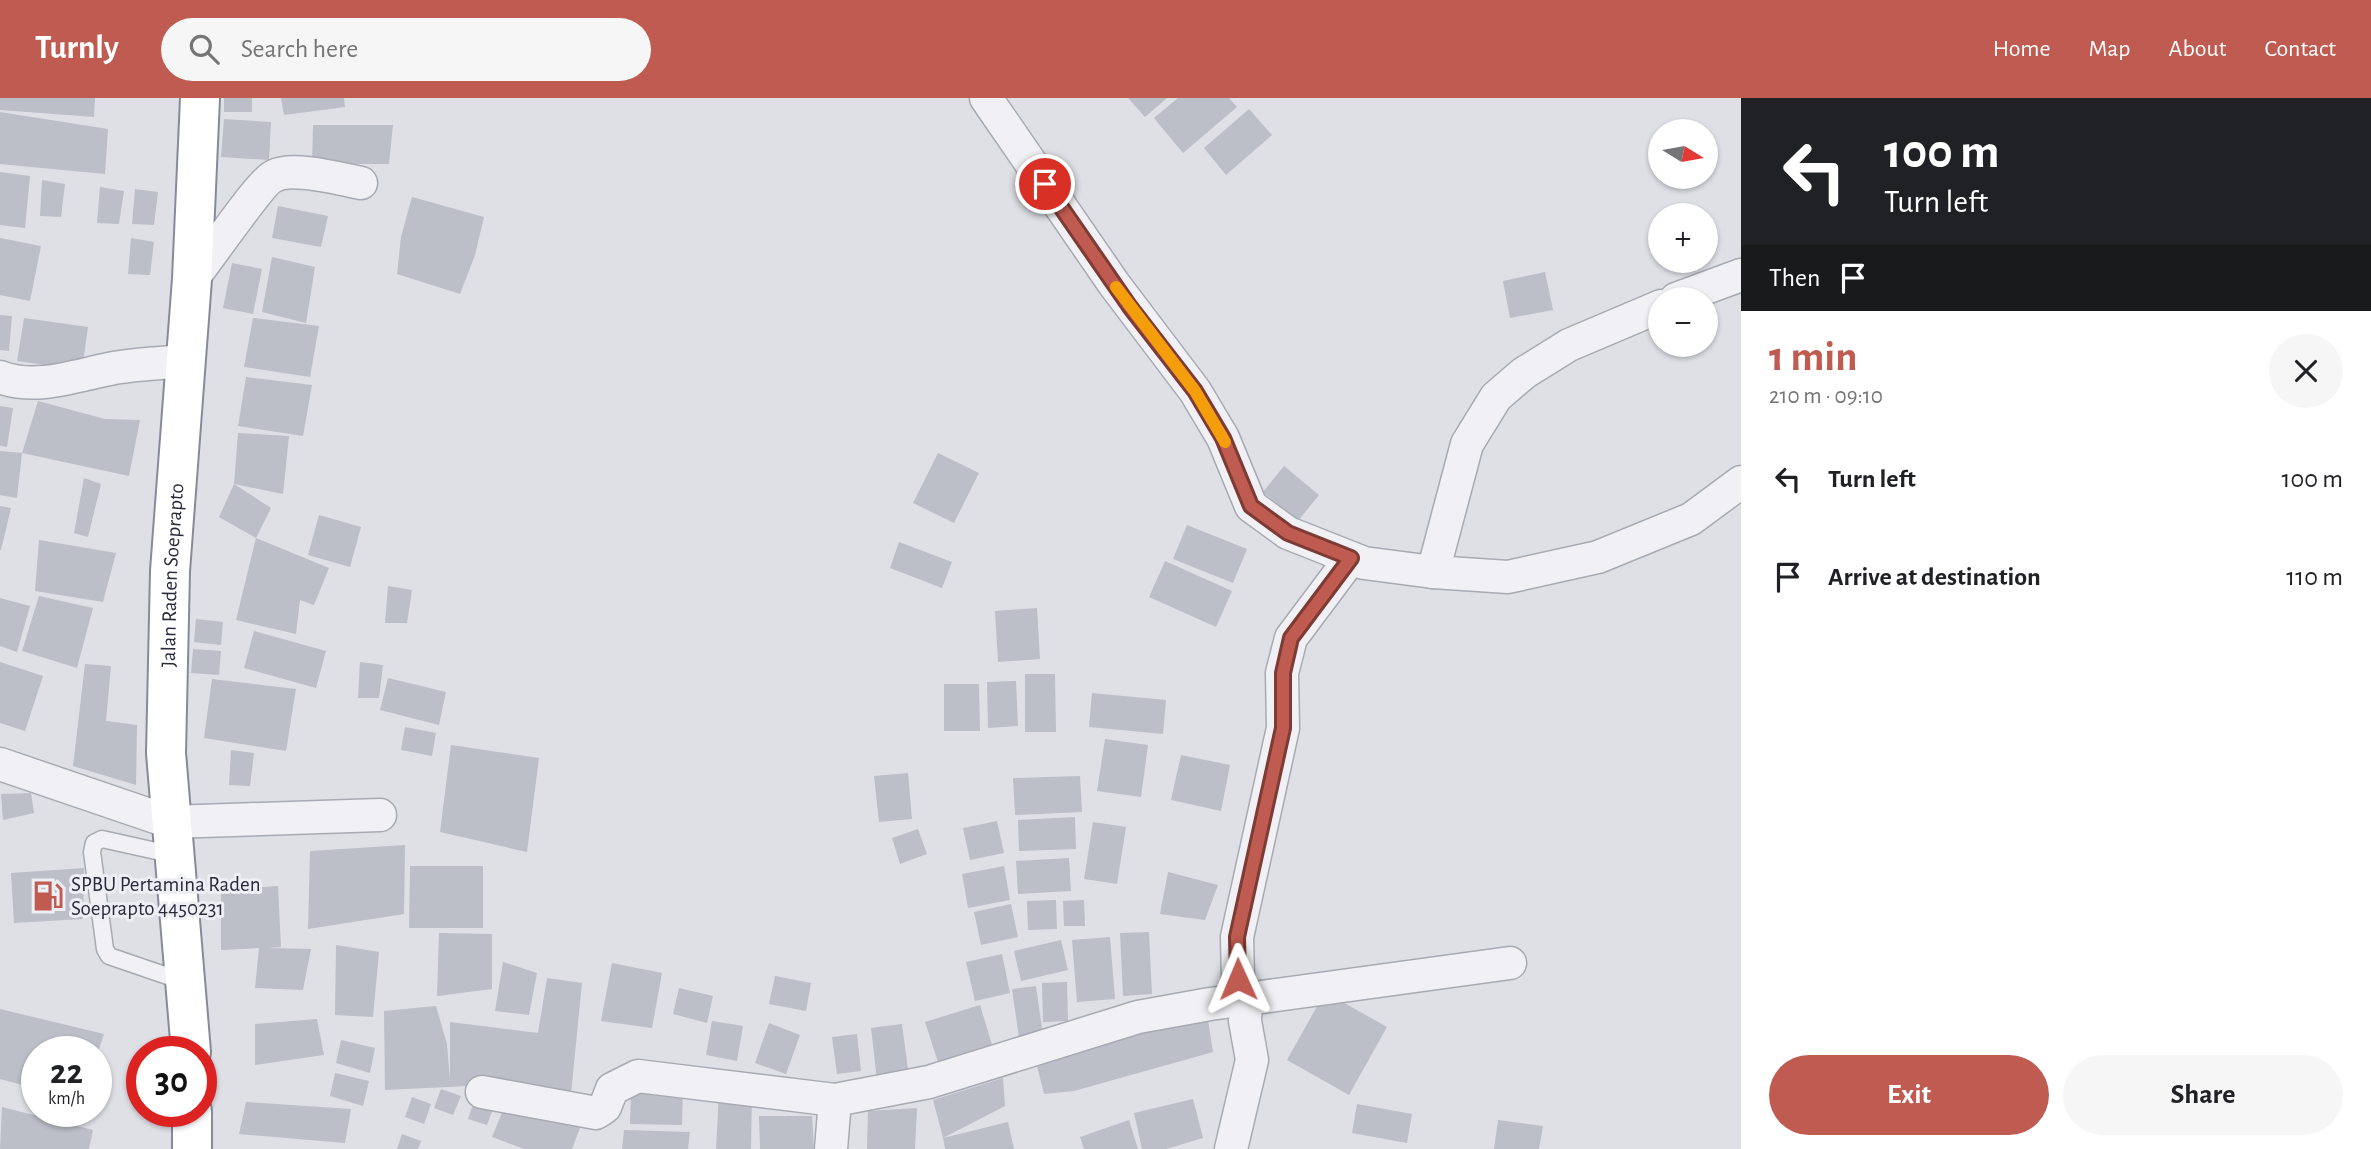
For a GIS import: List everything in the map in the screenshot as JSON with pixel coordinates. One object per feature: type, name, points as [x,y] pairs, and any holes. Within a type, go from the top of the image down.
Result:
[{"type":"highway","name":"Jalan Raden Soeprapto","points":[[190,1036],[166,753],[170,571],[192,279],[200,98]]},
{"type":"highway","points":[[192,1127],[192,1149]]},
{"type":"street","points":[[986,98],[1114,284],[1195,391],[1223,438],[1251,506],[1288,533],[1351,558],[1397,569],[1508,577],[1598,557],[1691,519],[1741,482]]},
{"type":"street","points":[[192,279],[260,188],[274,175],[294,172],[361,183]]},
{"type":"street","points":[[1708,287],[1741,275]]},
{"type":"street","points":[[1433,572],[1467,444],[1496,397],[1524,373],[1569,345],[1648,312]]},
{"type":"street","points":[[0,377],[34,382],[70,380],[115,368],[186,361]]},
{"type":"street","points":[[1231,1149],[1252,1060],[1245,1021],[1246,1001],[1238,979],[1237,937],[1283,728],[1283,673],[1291,638],[1351,558]]},
{"type":"street","points":[[0,764],[172,839],[380,815]]},
{"type":"street","points":[[482,1092],[596,1113],[605,1107],[612,1089],[638,1076],[835,1100],[929,1082],[1138,1017],[1210,1004],[1510,963]]},
{"type":"street","points":[[831,1149],[835,1100]]},
{"type":"lane","points":[[172,839],[102,839],[94,843],[92,852],[105,949],[109,956],[185,982]]},
{"type":"building","points":[[0,98],[95,98],[94,117],[0,110]]},
{"type":"building","points":[[224,98],[252,98],[252,112],[224,112]]},
{"type":"building","points":[[281,98],[344,98],[345,107],[284,115]]},
{"type":"building","points":[[1128,98],[1167,98],[1145,117]]},
{"type":"building","points":[[1178,98],[1229,98],[1237,107],[1183,153],[1154,118]]},
{"type":"building","points":[[1249,109],[1272,135],[1226,175],[1204,148]]},
{"type":"building","points":[[0,112],[108,129],[105,174],[0,164]]},
{"type":"building","points":[[224,119],[271,122],[269,160],[221,157]]},
{"type":"building","points":[[313,125],[393,125],[389,164],[312,164]]},
{"type":"building","points":[[0,172],[30,176],[25,228],[0,225]]},
{"type":"building","points":[[42,180],[65,184],[61,217],[40,216]]},
{"type":"building","points":[[100,187],[124,191],[119,224],[97,223]]},
{"type":"building","points":[[135,189],[158,192],[154,225],[132,224]]},
{"type":"building","points":[[412,197],[484,217],[475,255],[460,294],[397,274],[401,237]]},
{"type":"building","points":[[278,206],[328,216],[321,247],[272,238]]},
{"type":"building","points":[[0,238],[41,246],[30,301],[0,295]]},
{"type":"building","points":[[131,238],[154,242],[150,275],[128,274]]},
{"type":"building","points":[[272,257],[315,267],[306,323],[262,312]]},
{"type":"building","points":[[232,263],[262,269],[253,314],[223,308]]},
{"type":"building","points":[[1545,272],[1553,310],[1510,318],[1503,281]]},
{"type":"building","points":[[0,315],[12,316],[9,351],[0,350]]},
{"type":"building","points":[[24,318],[88,327],[82,370],[17,361]]},
{"type":"building","points":[[253,318],[319,326],[310,377],[244,367]]},
{"type":"building","points":[[246,377],[312,385],[303,436],[238,426]]},
{"type":"building","points":[[38,401],[105,419],[140,420],[129,476],[22,453]]},
{"type":"building","points":[[0,406],[13,408],[7,447],[0,446]]},
{"type":"building","points":[[238,433],[289,436],[283,494],[234,484]]},
{"type":"building","points":[[0,451],[22,453],[17,498],[0,495]]},
{"type":"building","points":[[938,453],[979,473],[954,523],[913,503]]},
{"type":"building","points":[[1284,466],[1319,495],[1298,521],[1263,492]]},
{"type":"building","points":[[84,478],[101,484],[88,537],[74,533]]},
{"type":"building","points":[[234,484],[271,508],[256,538],[219,517]]},
{"type":"building","points":[[0,506],[11,508],[1,550],[0,550]]},
{"type":"building","points":[[319,515],[361,527],[350,567],[308,555]]},
{"type":"building","points":[[1187,525],[1247,549],[1233,583],[1173,559]]},
{"type":"building","points":[[256,538],[329,568],[314,605],[300,600],[296,634],[236,620]]},
{"type":"building","points":[[39,540],[116,553],[103,602],[35,591]]},
{"type":"building","points":[[899,542],[952,562],[942,588],[890,568]]},
{"type":"building","points":[[1165,561],[1232,591],[1216,627],[1149,597]]},
{"type":"building","points":[[388,586],[412,590],[407,623],[385,623]]},
{"type":"building","points":[[39,596],[93,608],[77,668],[22,651]]},
{"type":"building","points":[[0,598],[30,606],[17,652],[0,646]]},
{"type":"building","points":[[1037,608],[1040,659],[998,662],[995,611]]},
{"type":"building","points":[[196,619],[223,622],[221,645],[194,642]]},
{"type":"building","points":[[254,631],[326,651],[316,688],[244,668]]},
{"type":"building","points":[[193,649],[221,651],[219,675],[191,673]]},
{"type":"building","points":[[0,662],[43,676],[25,731],[0,723]]},
{"type":"building","points":[[360,662],[383,665],[379,698],[358,698]]},
{"type":"building","points":[[85,664],[111,666],[106,721],[137,725],[136,785],[73,766]]},
{"type":"building","points":[[1025,674],[1055,674],[1056,732],[1025,732]]},
{"type":"building","points":[[388,678],[446,692],[439,725],[380,710]]},
{"type":"building","points":[[212,679],[296,689],[286,751],[204,738]]},
{"type":"building","points":[[1016,681],[1018,726],[988,728],[987,682]]},
{"type":"building","points":[[944,684],[979,684],[980,731],[944,731]]},
{"type":"building","points":[[1092,693],[1166,700],[1163,734],[1089,727]]},
{"type":"building","points":[[405,727],[436,733],[432,756],[401,750]]},
{"type":"building","points":[[1105,739],[1148,745],[1141,797],[1097,791]]},
{"type":"building","points":[[451,745],[539,758],[527,852],[440,832]]},
{"type":"building","points":[[231,750],[254,753],[250,786],[229,785]]},
{"type":"building","points":[[1181,755],[1230,765],[1221,811],[1171,800]]},
{"type":"building","points":[[908,773],[912,819],[879,822],[874,776]]},
{"type":"building","points":[[1080,776],[1082,812],[1015,815],[1013,778]]},
{"type":"building","points":[[31,793],[34,813],[3,820],[1,794]]},
{"type":"building","points":[[1075,817],[1076,849],[1019,851],[1018,820]]},
{"type":"building","points":[[997,821],[1004,853],[970,860],[963,828]]},
{"type":"building","points":[[1093,822],[1126,827],[1117,884],[1084,879]]},
{"type":"building","points":[[918,829],[927,854],[900,864],[892,838]]},
{"type":"building","points":[[405,845],[404,914],[308,929],[310,851]]},
{"type":"building","points":[[1069,858],[1071,891],[1018,894],[1016,861]]},
{"type":"building","points":[[410,866],[483,866],[483,928],[409,928]]},
{"type":"building","points":[[1004,866],[1010,900],[968,908],[962,874]]},
{"type":"building","name":"SPBU Pertamina Raden Soeprapto 4450231","points":[[84,868],[83,919],[14,923],[11,873]]},
{"type":"building","points":[[1168,872],[1218,885],[1205,920],[1160,914]]},
{"type":"building","points":[[278,886],[281,947],[268,948],[311,949],[303,990],[255,988],[259,948],[221,950],[221,890]]},
{"type":"building","points":[[1056,900],[1057,929],[1028,930],[1027,901]]},
{"type":"building","points":[[1084,900],[1085,926],[1064,926],[1063,901]]},
{"type":"building","points":[[1011,904],[1018,937],[981,945],[974,912]]},
{"type":"building","points":[[1149,932],[1152,994],[1123,996],[1120,933]]},
{"type":"building","points":[[439,933],[492,934],[492,989],[437,996]]},
{"type":"building","points":[[1110,937],[1115,999],[1077,1002],[1072,940]]},
{"type":"building","points":[[1061,940],[1068,970],[1021,981],[1014,951]]},
{"type":"building","points":[[336,945],[379,952],[373,1017],[335,1015]]},
{"type":"building","points":[[1002,954],[1010,993],[975,1001],[966,962]]},
{"type":"building","points":[[503,962],[537,973],[529,1015],[495,1011]]},
{"type":"building","points":[[612,963],[662,973],[652,1028],[601,1021]]},
{"type":"building","points":[[775,976],[811,983],[806,1011],[769,1004]]},
{"type":"building","points":[[547,978],[582,983],[570,1104],[490,1085],[385,1090],[384,1011],[436,1006],[447,1044],[450,1080],[450,1022],[538,1033]]},
{"type":"building","points":[[1067,982],[1068,1021],[1043,1022],[1042,983]]},
{"type":"building","points":[[1036,986],[1043,1035],[1019,1038],[1012,989]]},
{"type":"building","points":[[679,988],[713,996],[707,1023],[673,1014]]},
{"type":"building","points":[[1325,992],[1387,1027],[1349,1095],[1287,1060]]},
{"type":"building","points":[[980,1005],[993,1048],[939,1065],[925,1022]]},
{"type":"building","points":[[0,1009],[104,1034],[21,1036],[21,1085],[0,1079]]},
{"type":"building","points":[[1207,1014],[1213,1052],[1074,1091],[1044,1094],[1036,1062],[1135,1028]]},
{"type":"building","points":[[317,1019],[324,1055],[255,1065],[255,1024]]},
{"type":"building","points":[[712,1021],[743,1026],[737,1061],[706,1055]]},
{"type":"building","points":[[769,1023],[800,1035],[786,1074],[755,1063]]},
{"type":"building","points":[[902,1024],[909,1077],[877,1080],[871,1028]]},
{"type":"building","points":[[857,1034],[861,1071],[837,1074],[832,1037]]},
{"type":"building","points":[[341,1040],[375,1048],[370,1073],[336,1063]]},
{"type":"building","points":[[335,1073],[369,1081],[363,1106],[330,1096]]},
{"type":"building","points":[[1003,1078],[1005,1106],[943,1138],[933,1100]]},
{"type":"building","points":[[683,1088],[682,1125],[630,1124],[631,1090]]},
{"type":"building","points":[[441,1089],[461,1096],[453,1115],[434,1108]]},
{"type":"building","points":[[719,1092],[752,1099],[751,1149],[716,1149]]},
{"type":"building","points":[[412,1097],[431,1104],[424,1124],[405,1117]]},
{"type":"building","points":[[475,1099],[494,1106],[487,1125],[468,1119]]},
{"type":"building","points":[[1193,1099],[1203,1138],[1166,1149],[1142,1149],[1134,1113]]},
{"type":"building","points":[[246,1102],[351,1109],[345,1143],[239,1134]]},
{"type":"building","points":[[506,1103],[580,1128],[572,1149],[524,1149],[492,1137]]},
{"type":"building","points":[[1357,1104],[1412,1114],[1407,1143],[1352,1133]]},
{"type":"building","points":[[2,1107],[21,1112],[21,1127],[81,1127],[93,1130],[89,1149],[0,1149]]},
{"type":"building","points":[[917,1108],[915,1149],[867,1149],[868,1111]]},
{"type":"building","points":[[759,1116],[812,1116],[814,1149],[760,1149]]},
{"type":"building","points":[[1129,1120],[1138,1149],[1084,1149],[1080,1137]]},
{"type":"building","points":[[1498,1120],[1543,1126],[1539,1149],[1494,1149]]},
{"type":"building","points":[[1008,1122],[1014,1149],[945,1149],[943,1138]]},
{"type":"building","points":[[624,1130],[690,1132],[688,1149],[622,1149]]},
{"type":"building","points":[[402,1134],[421,1141],[418,1149],[397,1149]]},
{"type":"slow traffic","points":[[1116,287],[1195,391],[1225,442]]},
{"type":"place","name":"SPBU Pertamina Raden Soeprapto 4450231","points":[[48,896]]},
{"type":"route","points":[[1045,184],[1130,307],[1195,391],[1223,438],[1235,473],[1251,506],[1288,533],[1351,558],[1318,598],[1291,638],[1283,673],[1283,728],[1272,789],[1237,937],[1238,979]]}]
